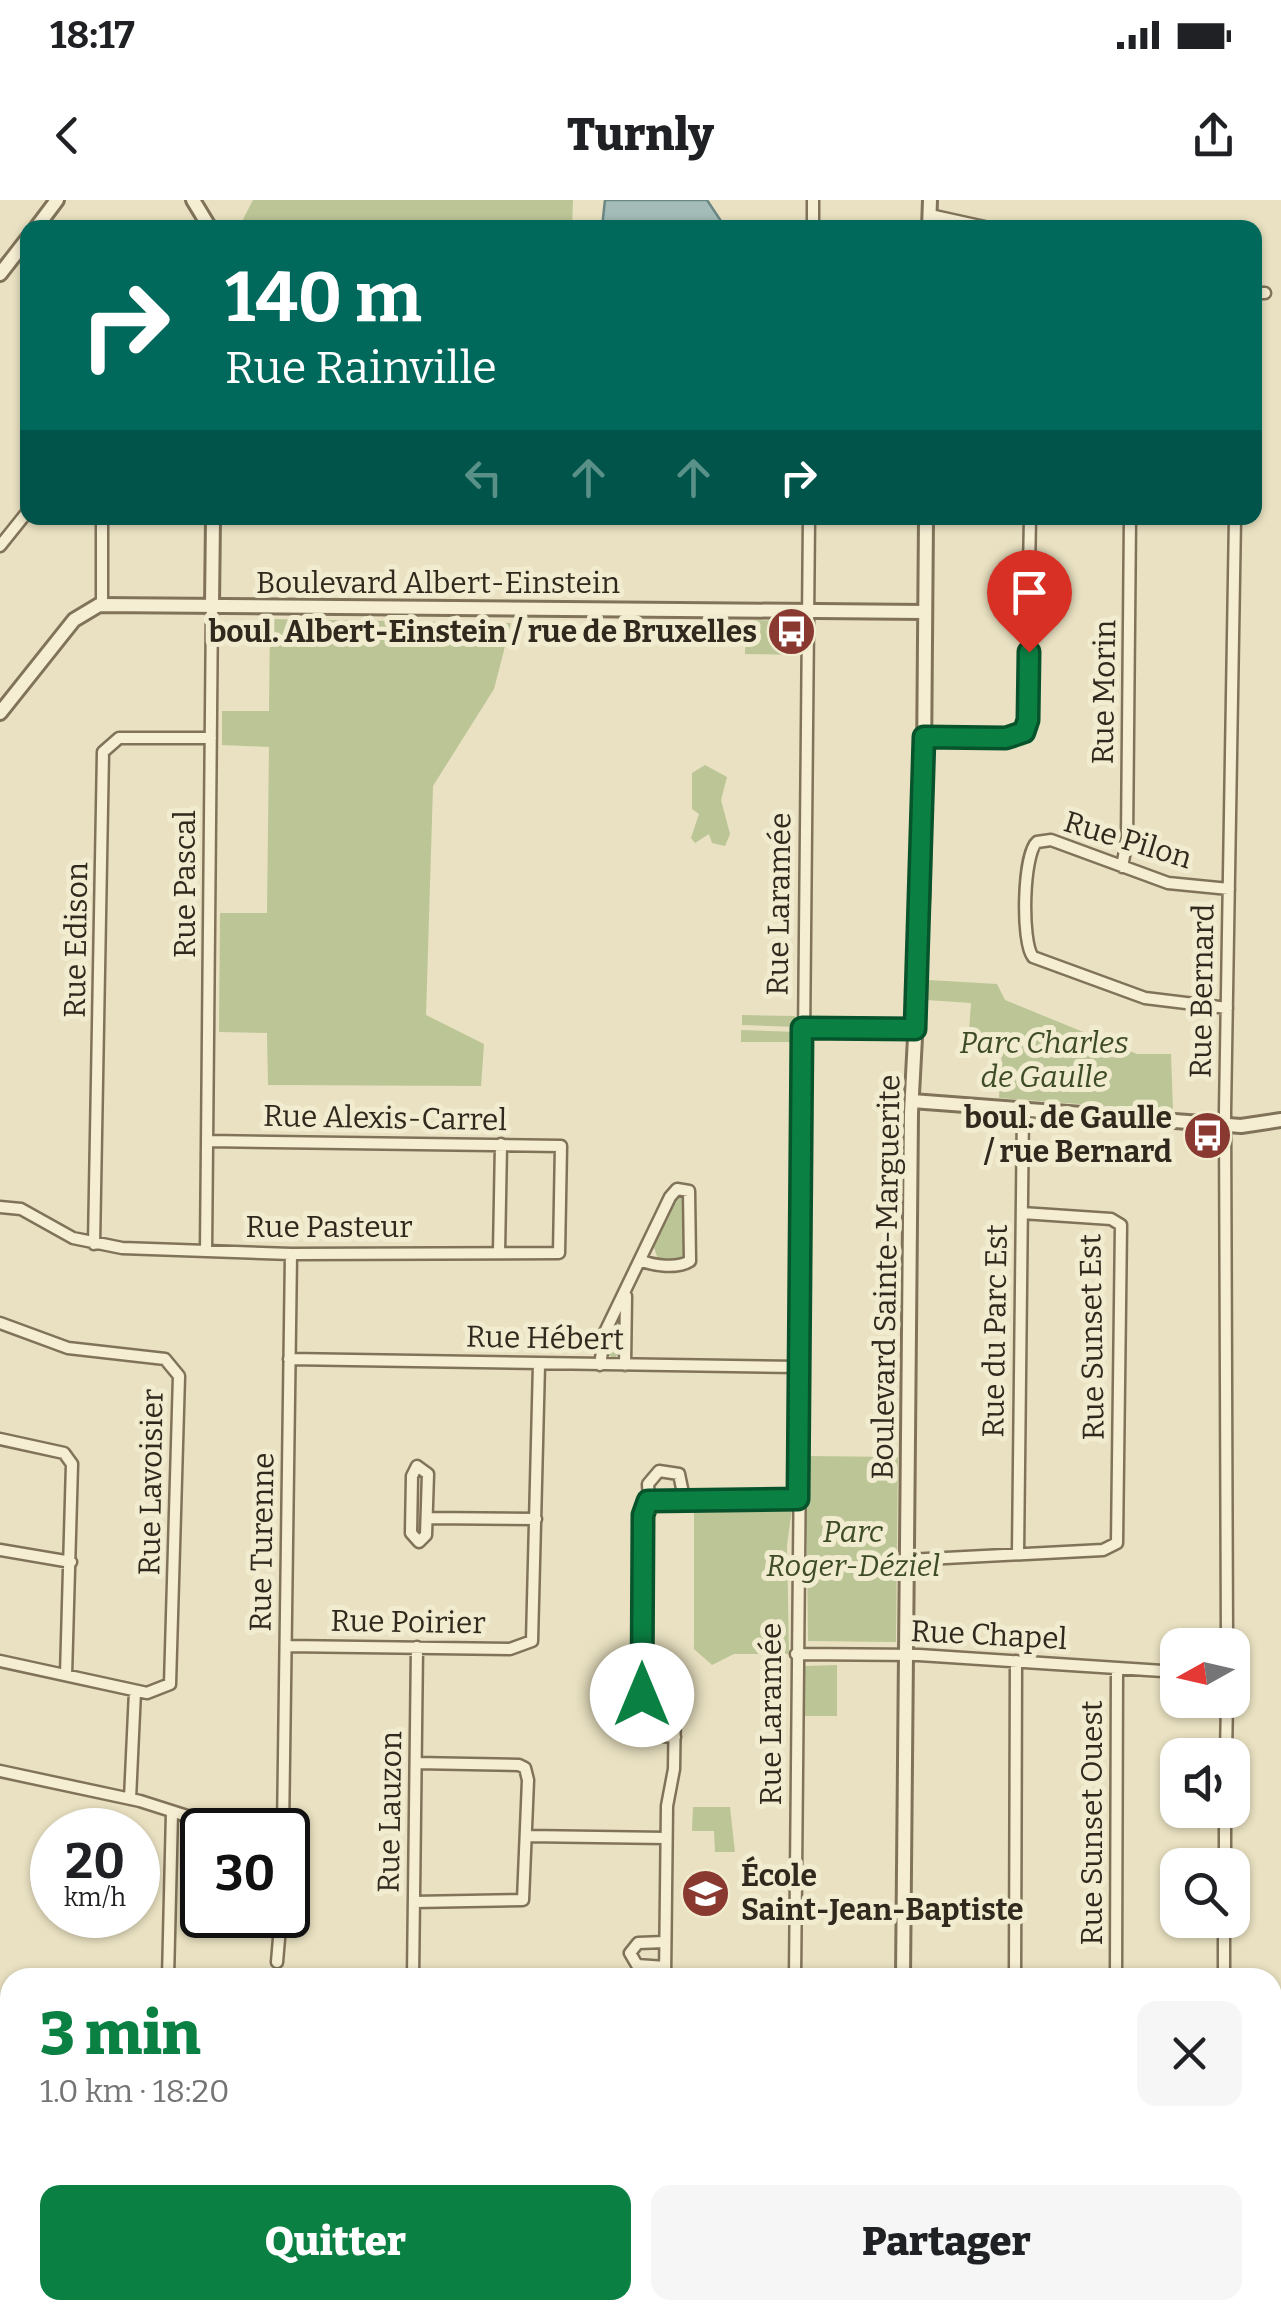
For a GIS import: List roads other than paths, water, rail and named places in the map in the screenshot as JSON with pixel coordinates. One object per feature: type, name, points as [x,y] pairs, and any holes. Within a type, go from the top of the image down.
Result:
[{"type":"street","points":[[0,274],[20,248]]},
{"type":"street","points":[[0,546],[20,521]]},
{"type":"street","points":[[0,713],[80,614],[102,605],[102,525]]},
{"type":"street","name":"Rue Pascal","points":[[206,1251],[213,525]]},
{"type":"street","name":"Rue Laramée","points":[[795,1968],[809,525]]},
{"type":"street","name":"Boulevard Sainte-Marguerite","points":[[903,1968],[912,1101],[924,737],[926,525]]},
{"type":"street","points":[[924,737],[1006,738],[1020,735],[1026,727],[1030,525]]},
{"type":"street","name":"Rue Morin","points":[[1122,867],[1127,840],[1130,525]]},
{"type":"street","name":"Rue Bernard","points":[[1227,1628],[1225,1124],[1235,525]]},
{"type":"street","name":"Boulevard Albert-Einstein","points":[[102,605],[925,612]]},
{"type":"street","name":"Rue Edison","points":[[94,1244],[104,752],[118,738],[211,738]]},
{"type":"street","name":"Rue Pilon","points":[[1227,1008],[1145,998],[1030,955],[1027,859],[1032,845],[1056,842],[1178,885],[1229,889]]},
{"type":"street","points":[[802,1028],[915,1029]]},
{"type":"street","points":[[912,1101],[1257,1126],[1281,1120]]},
{"type":"street","name":"Rue du Parc Est","points":[[1018,1554],[1024,1109]]},
{"type":"street","name":"Rue Alexis-Carrel","points":[[208,1141],[561,1146]]},
{"type":"street","points":[[498,1252],[500,1144]]},
{"type":"street","name":"Rue Pasteur","points":[[0,1207],[17,1208],[62,1234],[94,1244],[291,1254],[559,1253],[561,1146]]},
{"type":"street","points":[[600,1365],[603,1338],[640,1260],[673,1192],[689,1191],[690,1261],[655,1265],[640,1260]]},
{"type":"street","name":"Rue Sunset Est","points":[[1018,1554],[1116,1546],[1121,1225],[1111,1219],[1022,1213]]},
{"type":"street","name":"Rue Turenne","points":[[283,1808],[291,1254]]},
{"type":"street","points":[[626,1290],[626,1365]]},
{"type":"street","name":"Rue Lavoisier","points":[[0,1323],[68,1348],[165,1360],[178,1374],[172,1676],[170,1684],[157,1692],[135,1690]]},
{"type":"street","name":"Rue Hébert","points":[[290,1360],[800,1367]]},
{"type":"street","points":[[427,1518],[536,1519],[538,1364]]},
{"type":"street","points":[[0,1439],[60,1452],[71,1461],[66,1674]]},
{"type":"street","points":[[417,1466],[428,1474],[427,1518],[426,1538],[414,1540],[412,1476],[417,1466]]},
{"type":"street","points":[[675,1737],[645,1732],[643,1515],[649,1500],[648,1484],[663,1470],[683,1479],[684,1498]]},
{"type":"street","points":[[649,1500],[798,1499]]},
{"type":"street","name":"Rue Poirier","points":[[286,1646],[510,1649],[529,1644],[535,1628],[536,1519]]},
{"type":"street","points":[[0,1550],[71,1562]]},
{"type":"street","points":[[907,1560],[1018,1554]]},
{"type":"street","name":"Rue Lauzon","points":[[413,1968],[417,1648]]},
{"type":"street","name":"Rue Chapel","points":[[796,1654],[906,1655],[1160,1671]]},
{"type":"street","points":[[0,1661],[135,1690],[130,1799]]},
{"type":"street","points":[[1015,1968],[1016,1661]]},
{"type":"street","name":"Rue Sunset Ouest","points":[[1116,1968],[1117,1668]]},
{"type":"street","points":[[642,1695],[673,1698],[675,1737],[666,1838],[664,1968]]},
{"type":"street","points":[[414,1902],[520,1902],[526,1892],[527,1836],[525,1768],[416,1763]]},
{"type":"street","points":[[0,1772],[180,1813]]},
{"type":"street","points":[[168,1968],[172,1812]]},
{"type":"street","points":[[527,1836],[666,1838]]},
{"type":"street","points":[[277,1962],[279,1938]]},
{"type":"street","points":[[1224,1938],[1224,1968]]},
{"type":"street","points":[[646,1968],[637,1966],[630,1951],[638,1942],[665,1942]]},
{"type":"water","points":[[605,200],[707,200],[720,220],[603,220]]},
{"type":"place","name":"boul. Albert-Einstein / rue de Bruxelles","points":[[792,632]]},
{"type":"place","name":"boul. de Gaulle / rue Bernard","points":[[1207,1135]]},
{"type":"place","name":"École Saint-Jean-Baptiste","points":[[706,1893]]},
{"type":"park label","name":"Parc Charles de Gaulle","points":[[1044,1060]]},
{"type":"park label","name":"Parc Roger-Déziel","points":[[853,1549]]}]
